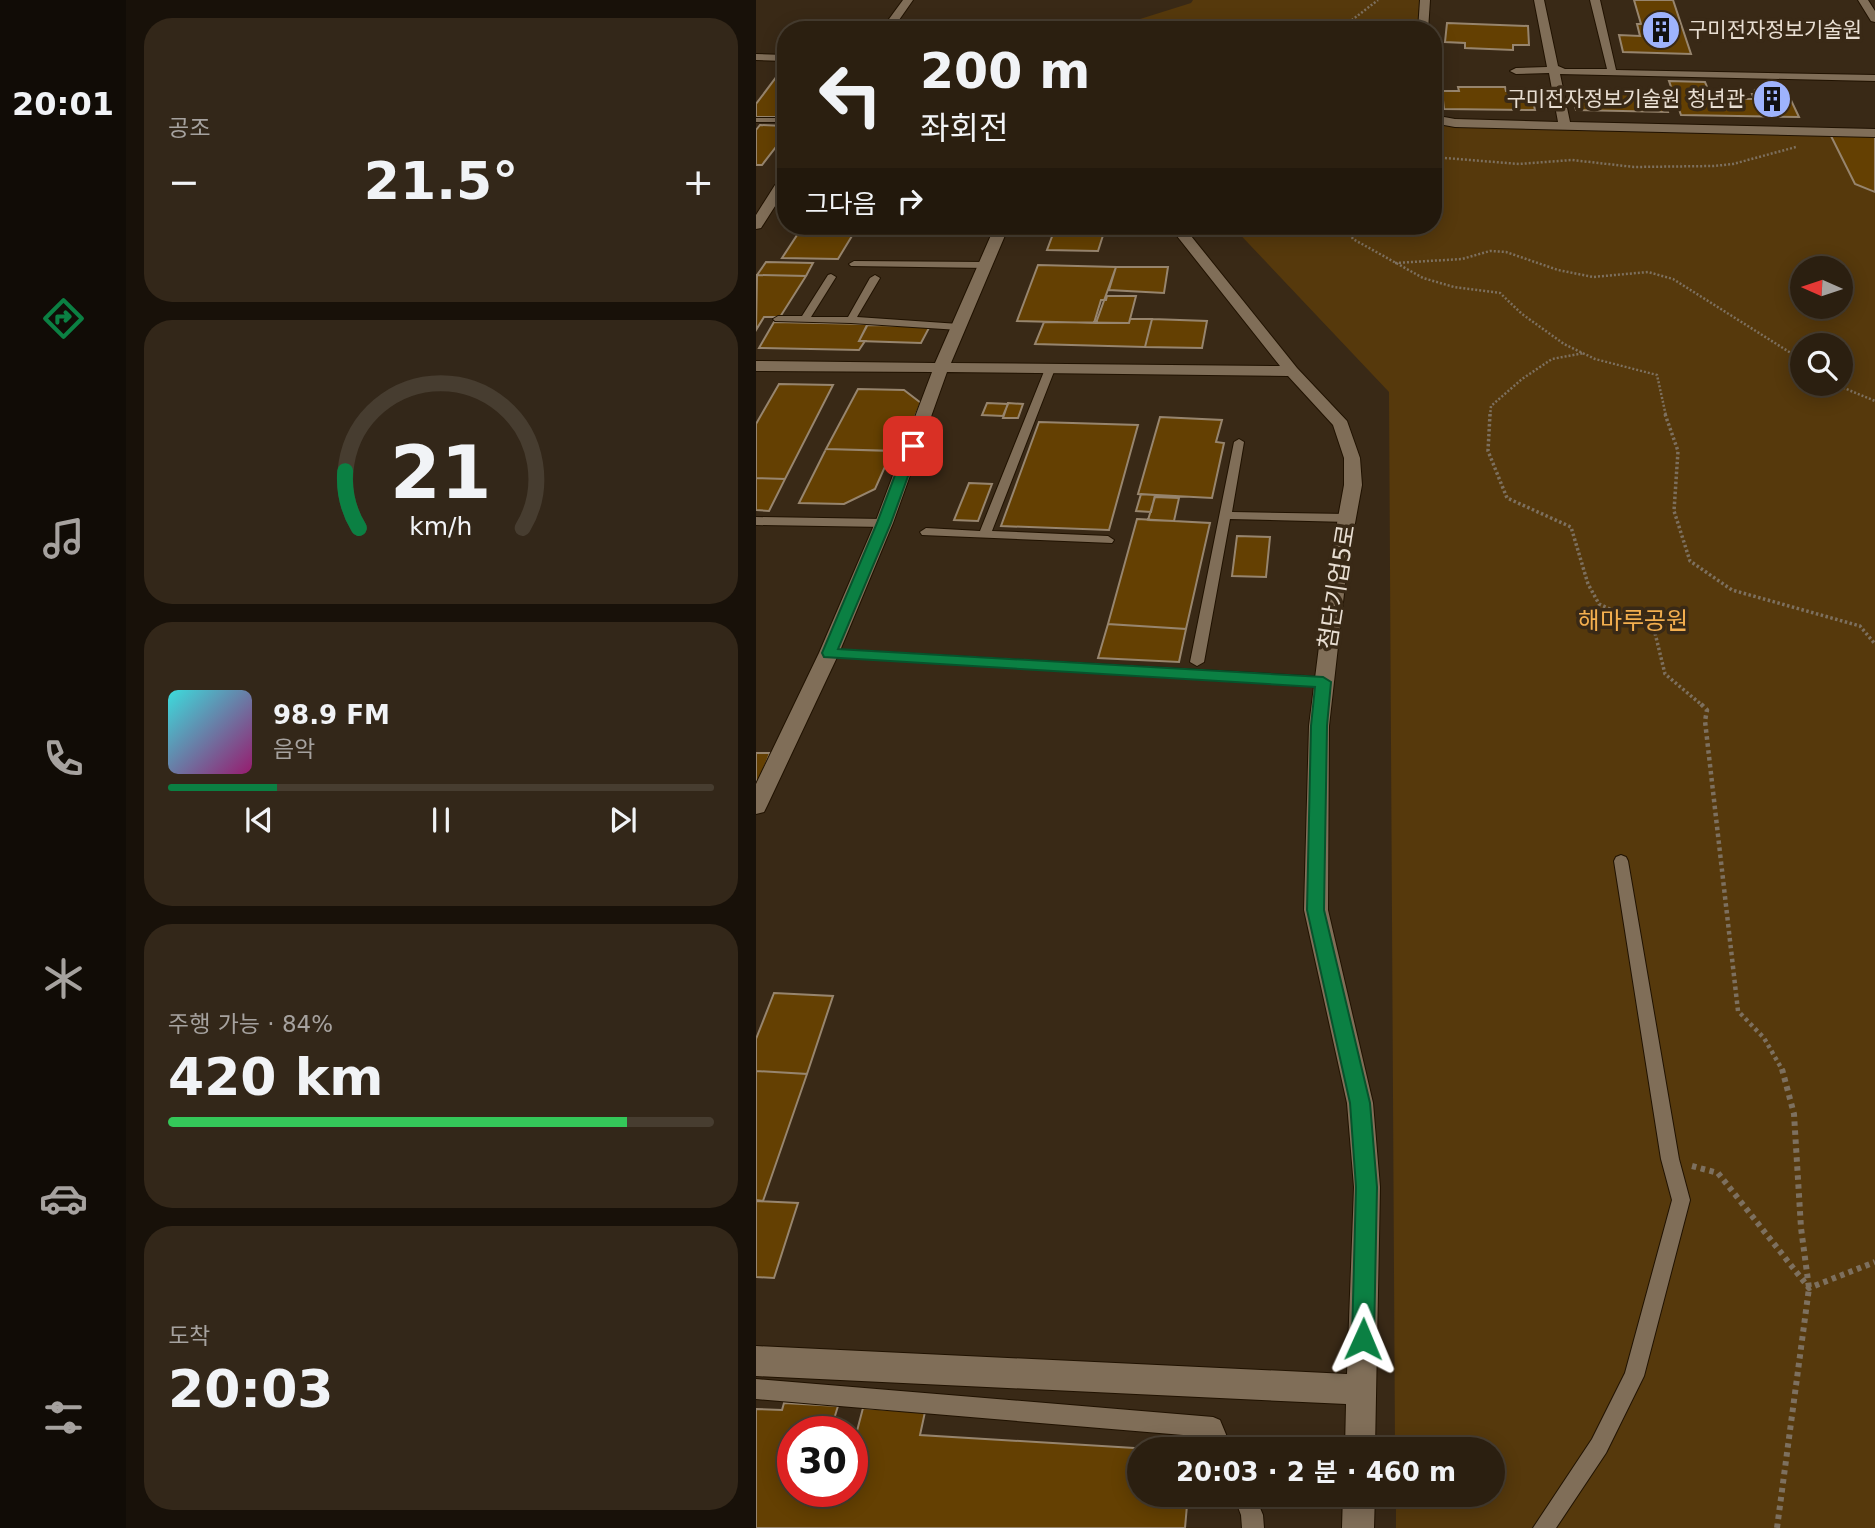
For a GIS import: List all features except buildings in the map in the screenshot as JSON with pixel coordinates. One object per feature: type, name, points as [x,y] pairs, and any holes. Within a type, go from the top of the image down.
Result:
[{"type":"street","points":[[893,21],[908,0]]},
{"type":"street","points":[[1423,21],[1424,0]]},
{"type":"street","points":[[1539,0],[1565,125]]},
{"type":"street","points":[[1595,0],[1612,68]]},
{"type":"street","points":[[1863,0],[1875,19]]},
{"type":"street","points":[[756,57],[777,58]]},
{"type":"street","points":[[1516,71],[1612,68],[1805,78]]},
{"type":"street","points":[[1555,70],[1635,80],[1875,76]]},
{"type":"street","points":[[1442,121],[1875,132]]},
{"type":"street","points":[[756,225],[777,195]]},
{"type":"street","points":[[756,806],[829,653],[884,523],[941,368],[999,235]]},
{"type":"street","name":"첨단기업5로","points":[[1184,235],[1293,371],[1341,424],[1352,458],[1353,485],[1338,567],[1319,726],[1315,910],[1360,1103],[1367,1187],[1360,1437]]},
{"type":"street","points":[[756,366],[1293,371]]},
{"type":"street","points":[[756,1362],[1362,1390]]},
{"type":"street","points":[[1358,1528],[1359,1507]]},
{"type":"lane","points":[[756,120],[777,120]]},
{"type":"lane","points":[[854,264],[987,265]]},
{"type":"lane","points":[[805,320],[831,277]]},
{"type":"lane","points":[[851,320],[875,278]]},
{"type":"lane","points":[[778,319],[851,320],[959,327]]},
{"type":"lane","points":[[985,534],[1050,369]]},
{"type":"lane","points":[[1196,662],[1239,442]]},
{"type":"lane","points":[[1225,515],[1348,518]]},
{"type":"lane","points":[[756,522],[884,523]]},
{"type":"lane","points":[[926,532],[1108,540]]},
{"type":"lane","points":[[829,653],[1323,682]]},
{"type":"lane","points":[[1544,1528],[1599,1446],[1634,1377],[1681,1200],[1670,1159],[1621,861]]},
{"type":"lane","points":[[756,1389],[1213,1427],[1218,1437]]},
{"type":"lane","points":[[1249,1507],[1253,1528]]},
{"type":"path","points":[[1351,21],[1378,0]]},
{"type":"path","points":[[1442,158],[1519,164],[1572,160],[1634,167],[1714,166],[1789,150],[1797,147],[1810,131]]},
{"type":"path","points":[[1351,235],[1353,239],[1423,278],[1454,287],[1500,293],[1522,314],[1564,344],[1595,359],[1657,374],[1662,405],[1678,451],[1674,511],[1690,561],[1732,590],[1860,626],[1875,644]]},
{"type":"path","points":[[1395,263],[1462,259],[1490,251],[1506,252],[1558,270],[1592,277],[1648,272],[1682,285],[1790,352]]},
{"type":"path","points":[[1584,353],[1552,359],[1522,379],[1491,406],[1488,451],[1507,498],[1571,527],[1588,584],[1599,604],[1654,629],[1665,674],[1707,710],[1704,721],[1738,1012],[1765,1038],[1784,1072],[1794,1114],[1801,1228],[1809,1288],[1777,1528]]},
{"type":"path","points":[[1853,392],[1875,401]]},
{"type":"path","points":[[1670,1159],[1718,1173],[1809,1288]]},
{"type":"path","points":[[1809,1288],[1875,1262]]},
{"type":"green space","points":[[1193,0],[1422,0],[1422,21],[1134,21],[1191,3]]},
{"type":"green space","name":"해마루공원","points":[[1442,125],[1565,125],[1829,134],[1855,184],[1875,193],[1875,1528],[1396,1528],[1396,1507],[1505,1507],[1505,1437],[1395,1437],[1389,392],[1241,235],[1442,235]]},
{"type":"place","name":"구미전자정보기술원","points":[[1661,30]]},
{"type":"place","name":"구미전자정보기술원 청년관","points":[[1772,99]]},
{"type":"route","points":[[913,446],[829,653],[1323,682],[1319,726],[1315,910],[1360,1103],[1367,1187],[1363,1339]]}]
